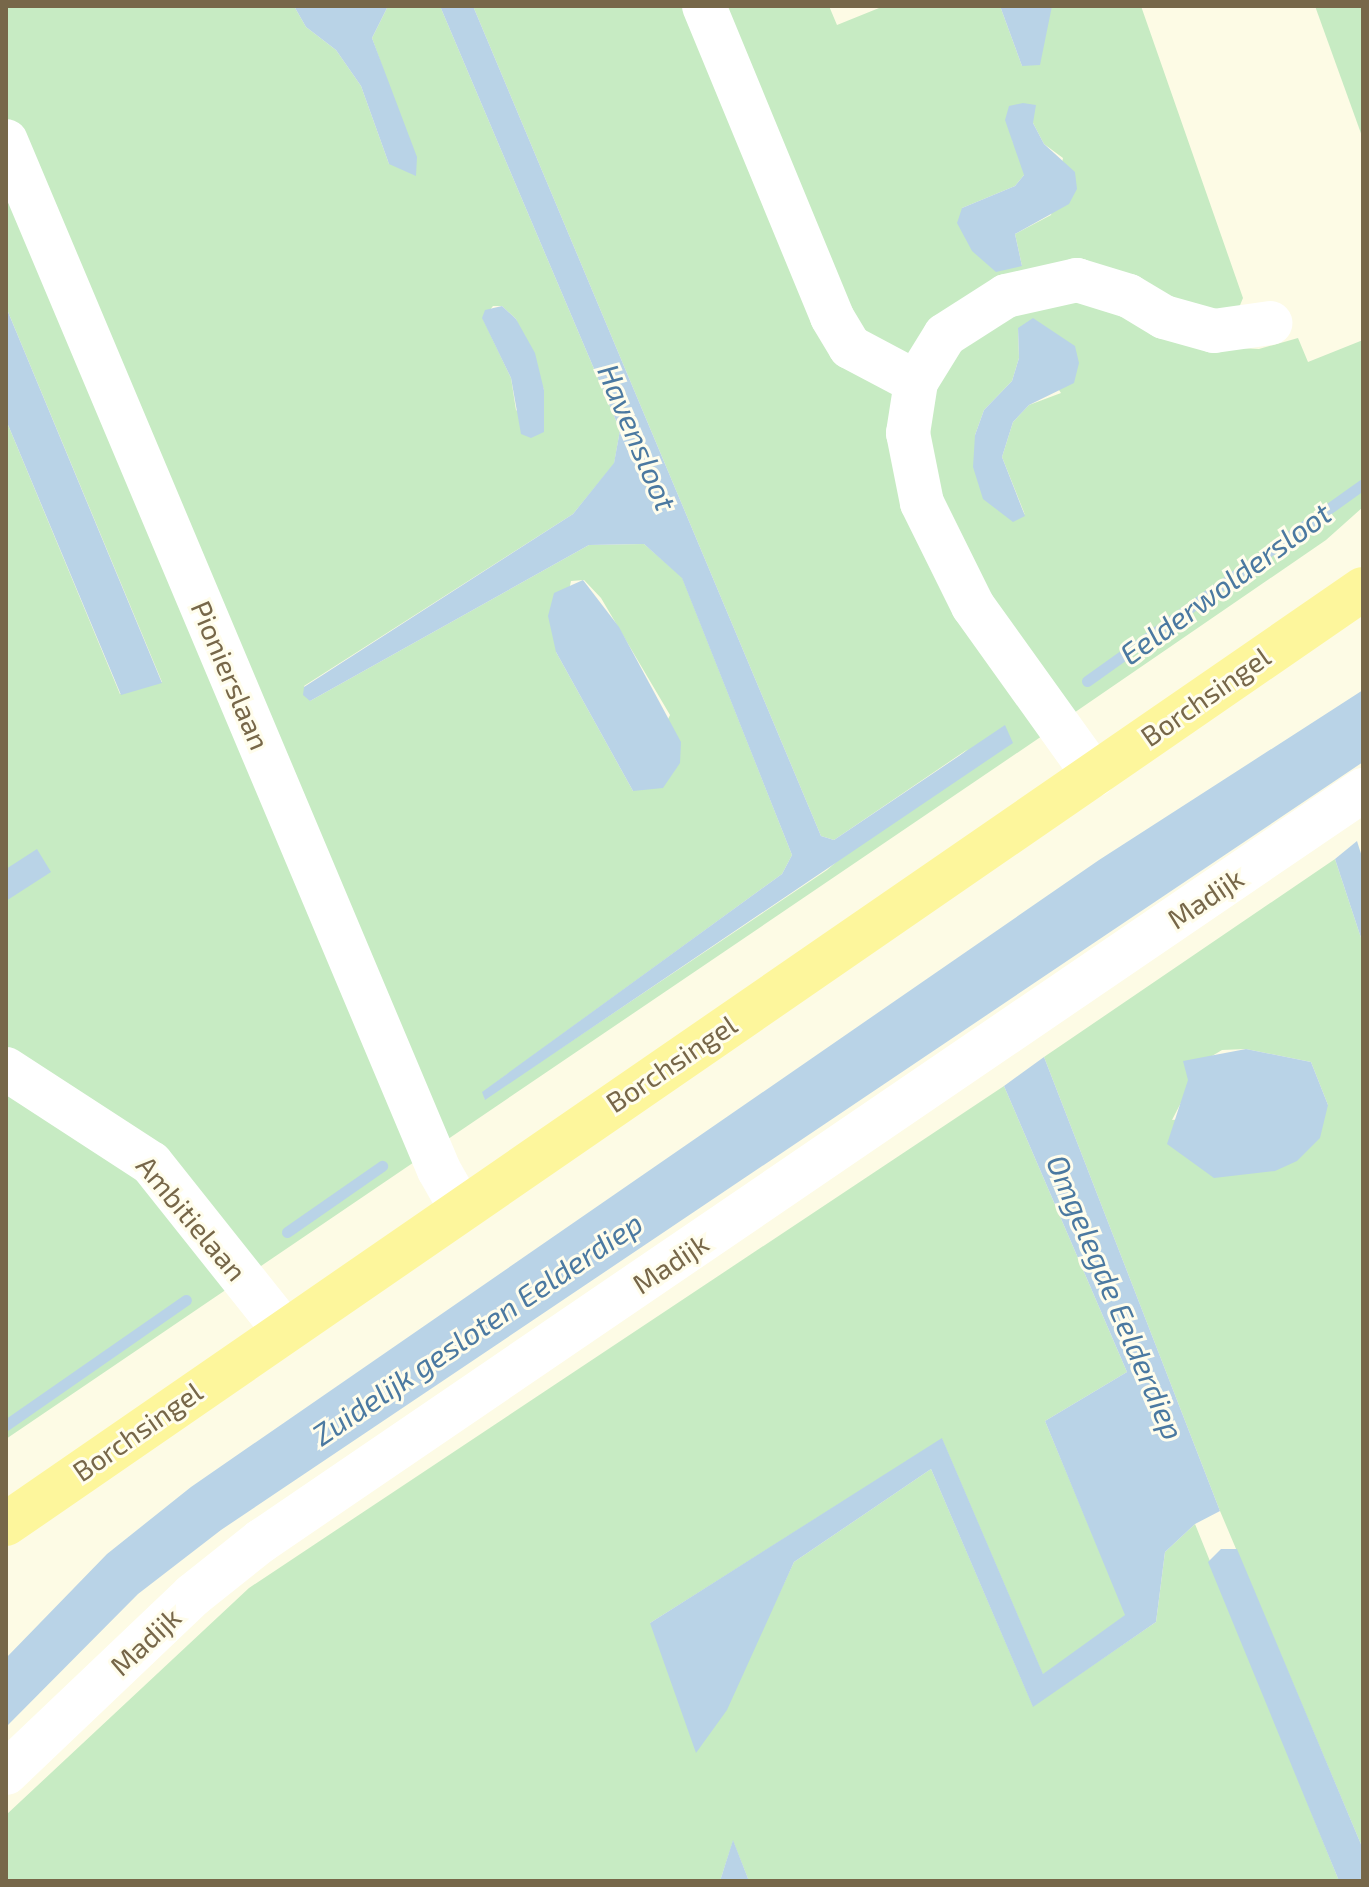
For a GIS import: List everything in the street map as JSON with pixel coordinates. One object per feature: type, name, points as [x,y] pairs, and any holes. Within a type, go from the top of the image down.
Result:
[{"type":"main road","name":"Borchsingel","points":[[6,1524],[460,1207],[1094,775],[1354,589]]},
{"type":"street","points":[[704,6],[832,317],[850,347],[916,382]]},
{"type":"street","name":"Pionierslaan","points":[[6,141],[439,1170],[460,1207]]},
{"type":"street","points":[[1094,775],[973,606],[922,503],[908,433],[916,382],[945,335],[1006,296],[1077,280],[1129,296],[1164,317],[1214,331],[1270,323]]},
{"type":"street","name":"Madijk","points":[[6,1773],[193,1595],[261,1541],[1363,790]]},
{"type":"street","name":"Ambitielaan","points":[[6,1069],[151,1163],[284,1330]]},
{"type":"green space","points":[[6,6],[294,6],[306,27],[336,50],[361,86],[389,164],[382,66],[372,38],[388,6],[440,6],[620,430],[614,464],[573,514],[304,686],[310,701],[589,545],[644,544],[682,577],[792,855],[782,874],[483,1092],[485,1099],[827,870],[968,749],[834,840],[821,836],[473,6],[682,6],[813,323],[896,395],[1042,736],[6,1439],[6,420],[120,694],[162,682],[6,307]],"holes":[[[493,306],[502,306],[516,319],[544,390],[544,432],[516,410],[511,378],[483,319]],[[584,580],[601,598],[670,715],[633,791],[556,652],[571,581]]]},
{"type":"green space","points":[[716,6],[829,6],[837,25],[884,6],[1000,6],[1022,66],[1052,6],[1141,6],[1243,298],[1238,310],[1224,317],[1079,267],[914,360],[869,344],[838,302]],"holes":[[[1033,123],[1044,144],[1063,158],[1051,215],[1015,234],[1022,266],[962,208],[1015,186],[1024,175],[1024,163],[1012,140]]]},
{"type":"green space","points":[[1315,6],[1363,6],[1363,139]]},
{"type":"green space","points":[[1069,296],[1202,346],[1259,349],[1298,338],[1308,362],[1363,340],[1363,507],[1326,540],[1068,717],[1003,622],[930,478],[929,395],[945,358],[979,328]],"holes":[[[1018,328],[1061,393],[1029,405],[1013,422],[1002,457],[1025,515],[975,435],[984,410],[1012,381],[1019,358]]]},
{"type":"green space","points":[[1335,859],[1363,944],[1363,1849],[1220,1511],[1044,1057]],"holes":[[[1246,1049],[1311,1062],[1328,1105],[1172,1120],[1202,1062],[1222,1050]]]},
{"type":"green space","points":[[1004,1086],[1127,1372],[1045,1421],[1126,1615],[1043,1675],[942,1439],[650,1623],[748,1660],[794,1562],[931,1469],[1033,1706],[1156,1622],[1165,1552],[1195,1524],[1339,1881],[749,1881],[733,1841],[720,1881],[6,1881],[6,1815],[249,1588]]},
{"type":"water","points":[[294,6],[388,6],[372,38],[417,157],[416,176],[389,164],[361,86],[336,50],[306,27]]},
{"type":"water","name":"Havensloot","points":[[440,6],[473,6],[821,836],[834,840],[1005,725],[1013,743],[485,1100],[482,1092],[782,874],[792,855],[682,578],[644,544],[589,545],[310,701],[303,695],[304,687],[573,514],[614,463],[620,430]]},
{"type":"water","points":[[1000,6],[1052,6],[1040,65],[1022,66]]},
{"type":"water","points":[[1023,103],[1036,105],[1033,123],[1044,144],[1075,172],[1077,189],[1069,204],[1015,234],[1022,266],[996,272],[972,251],[957,223],[962,208],[1015,186],[1024,175],[1005,120],[1009,106]]},
{"type":"water","points":[[502,306],[516,319],[535,353],[544,390],[544,432],[531,438],[521,434],[511,378],[482,318],[485,310]]},
{"type":"water","points":[[6,307],[162,683],[121,695],[6,420]]},
{"type":"water","points":[[1033,318],[1075,346],[1079,363],[1074,383],[1029,405],[1013,422],[1002,457],[1025,516],[1013,522],[983,499],[973,467],[975,435],[984,410],[1012,381],[1019,358],[1018,328]]},
{"type":"water","points":[[583,580],[619,627],[681,742],[680,763],[663,788],[633,791],[556,652],[548,616],[554,593]]},
{"type":"water","name":"Zuidelijk gesloten Eelderdiep","points":[[1363,690],[1363,762],[221,1530],[138,1594],[6,1727],[6,1658],[107,1554],[191,1487],[1099,860]]},
{"type":"water","points":[[1357,841],[1363,860],[1363,944],[1335,859]]},
{"type":"water","points":[[37,849],[51,872],[6,901],[6,869]]},
{"type":"water","points":[[1246,1049],[1311,1062],[1328,1105],[1320,1138],[1297,1161],[1275,1171],[1214,1178],[1167,1144],[1188,1080],[1183,1061]]},
{"type":"water","name":"Omgelegde Eelderdiep","points":[[1044,1057],[1220,1511],[1195,1524],[1165,1552],[1156,1622],[1033,1707],[931,1469],[794,1562],[727,1710],[696,1753],[650,1623],[942,1438],[1043,1674],[1125,1615],[1045,1421],[1127,1372],[1004,1086]]},
{"type":"water","points":[[1221,1549],[1237,1549],[1363,1849],[1363,1881],[1339,1881],[1208,1562]]},
{"type":"water","points":[[733,1840],[749,1881],[720,1881]]},
{"type":"waterway","name":"Eelderwoldersloot","points":[[1087,681],[1363,484]]},
{"type":"waterway","points":[[287,1232],[382,1166]]},
{"type":"waterway","points":[[6,1425],[186,1300]]}]
